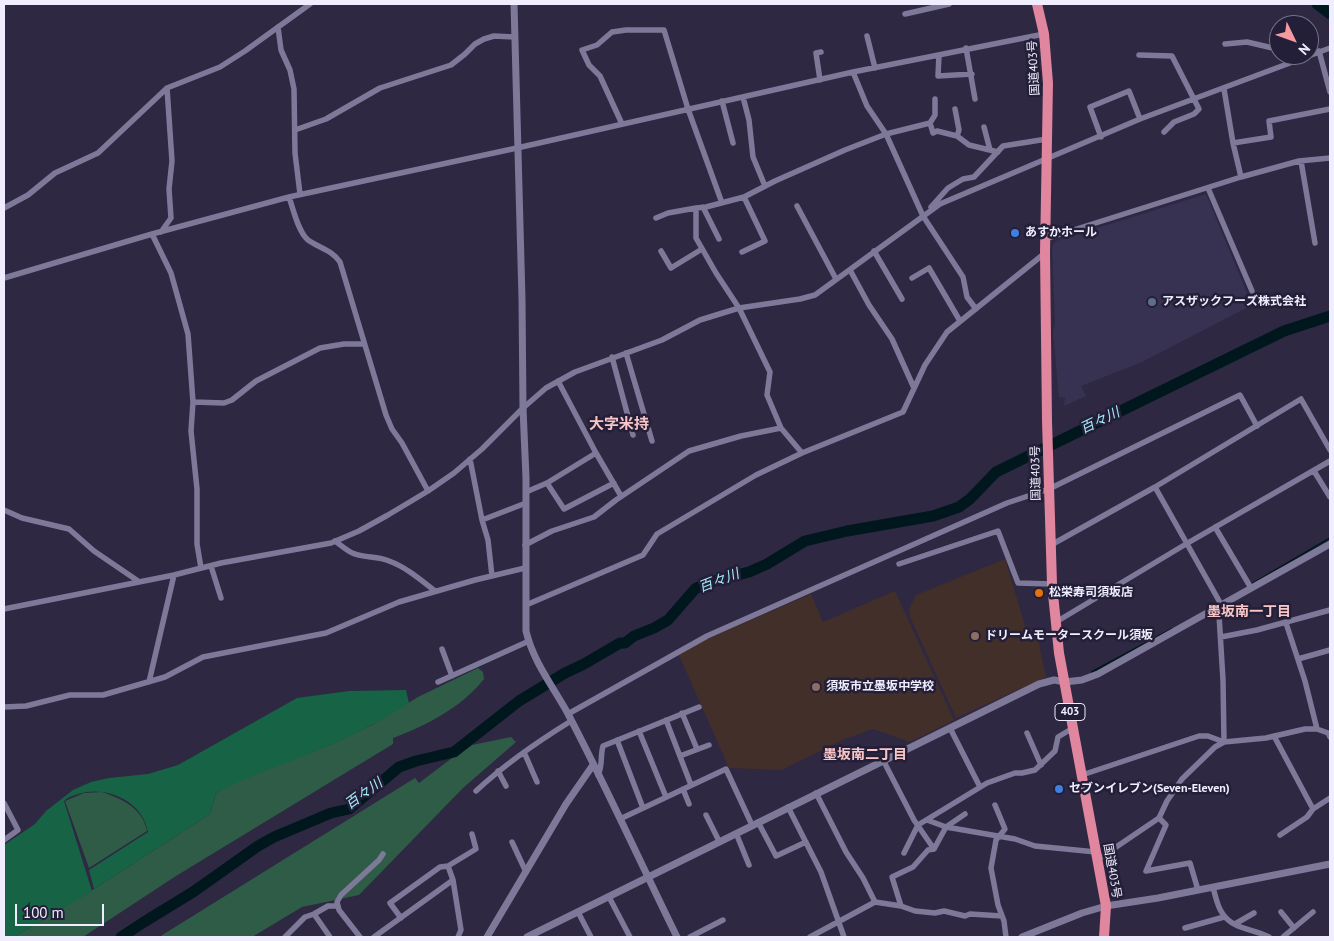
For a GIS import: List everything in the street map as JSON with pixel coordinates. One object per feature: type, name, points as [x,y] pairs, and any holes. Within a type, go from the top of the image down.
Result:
[{"type":"highway","name":"国道403号","points":[[1038,4],[1044,34],[1048,83],[1045,252],[1047,421],[1052,584],[1059,652],[1106,906],[1104,937]]},
{"type":"street","points":[[4,208],[28,196],[55,173],[98,153],[168,88],[220,67],[310,4]]},
{"type":"street","points":[[514,4],[526,492],[526,631],[534,656],[569,716],[677,937]]},
{"type":"street","points":[[904,14],[949,4]]},
{"type":"street","points":[[278,27],[282,50],[290,70],[294,88],[300,194]]},
{"type":"street","points":[[622,124],[600,76],[589,65],[582,50],[597,45],[612,32],[664,30],[688,109],[722,203]]},
{"type":"street","points":[[4,278],[152,234],[300,194],[517,148],[853,72],[1044,34]]},
{"type":"street","points":[[295,130],[326,119],[380,88],[451,64],[484,39],[494,36],[515,37]]},
{"type":"street","points":[[867,36],[875,68]]},
{"type":"street","points":[[1225,44],[1247,42],[1269,47]]},
{"type":"street","points":[[966,48],[975,99]]},
{"type":"street","points":[[1330,48],[1319,51],[1330,92]]},
{"type":"street","points":[[816,53],[820,80]]},
{"type":"street","points":[[939,55],[938,76],[972,74]]},
{"type":"street","points":[[1140,55],[1172,56],[1199,109],[1194,114],[1174,122],[1164,132]]},
{"type":"street","points":[[4,609],[335,541],[359,531],[428,491],[470,459],[546,388],[575,372],[662,340],[700,320],[739,308],[815,295],[940,204],[1140,119],[1283,66]]},
{"type":"street","points":[[853,72],[867,106],[886,134],[923,216],[963,277],[967,297],[976,309]]},
{"type":"street","points":[[161,232],[171,218],[169,188],[172,161],[168,88]]},
{"type":"street","points":[[1224,89],[1241,177]]},
{"type":"street","points":[[1101,137],[1090,108],[1129,91],[1140,119]]},
{"type":"street","points":[[743,97],[749,120],[753,157],[766,186]]},
{"type":"street","points":[[656,218],[668,213],[700,208],[744,197],[845,150],[886,134],[930,123],[935,115],[935,99]]},
{"type":"street","points":[[722,101],[733,143]]},
{"type":"street","points":[[955,109],[959,130],[957,136]]},
{"type":"street","points":[[1233,143],[1271,137],[1269,121],[1330,109]]},
{"type":"street","points":[[930,123],[933,133],[937,131],[957,136],[969,145],[998,152]]},
{"type":"street","points":[[984,127],[990,150]]},
{"type":"street","points":[[923,216],[948,188],[963,179],[974,177],[1003,146],[1047,139]]},
{"type":"street","points":[[1045,239],[1241,177],[1301,161],[1330,158]]},
{"type":"street","points":[[1301,161],[1315,243]]},
{"type":"street","points":[[1208,188],[1252,291]]},
{"type":"street","points":[[289,197],[302,234],[306,239],[332,253],[340,262],[389,422],[428,491]]},
{"type":"street","points":[[742,252],[765,241],[744,197]]},
{"type":"street","points":[[797,206],[836,279]]},
{"type":"street","points":[[700,208],[719,239]]},
{"type":"street","points":[[700,208],[696,238],[739,308],[770,372],[767,395],[780,428],[802,453]]},
{"type":"street","points":[[152,234],[171,273],[184,320],[191,360],[193,402],[191,431],[197,489],[197,544],[202,568]]},
{"type":"street","points":[[661,251],[670,268],[702,249]]},
{"type":"street","points":[[874,251],[902,299]]},
{"type":"street","points":[[526,605],[643,554],[657,534],[756,474],[802,453],[904,412],[925,365],[947,332],[1045,252]]},
{"type":"street","points":[[912,278],[929,268],[960,321]]},
{"type":"street","points":[[850,270],[892,339],[914,388]]},
{"type":"street","points":[[193,402],[224,403],[232,400],[256,381],[320,348],[344,344],[364,344]]},
{"type":"street","points":[[626,353],[652,441]]},
{"type":"street","points":[[612,358],[633,435]]},
{"type":"street","points":[[558,381],[621,496]]},
{"type":"street","points":[[476,791],[498,770],[569,716],[707,636],[1006,503],[1049,487],[1240,395],[1257,426]]},
{"type":"street","points":[[1051,545],[1154,487],[1301,399],[1330,450]]},
{"type":"street","points":[[526,545],[552,531],[594,516],[689,451],[741,436],[780,428]]},
{"type":"street","points":[[526,492],[547,483],[596,453]]},
{"type":"street","points":[[470,459],[482,520],[488,540],[492,576]]},
{"type":"street","points":[[1056,622],[1330,461]]},
{"type":"street","points":[[1314,471],[1330,497]]},
{"type":"street","points":[[547,483],[564,509],[614,483]]},
{"type":"street","points":[[1154,487],[1222,606],[1219,615],[1224,742]]},
{"type":"street","points":[[482,520],[526,503]]},
{"type":"street","points":[[4,510],[22,518],[69,529],[94,551],[138,581]]},
{"type":"street","points":[[1215,527],[1251,588]]},
{"type":"street","points":[[899,564],[998,531],[1018,583],[1052,584]]},
{"type":"street","points":[[335,541],[352,554],[379,557],[391,561],[419,578],[435,591]]},
{"type":"street","points":[[526,937],[1040,684],[1054,680],[1065,682],[1082,680],[1098,674],[1330,544]]},
{"type":"street","points":[[211,566],[221,598]]},
{"type":"street","points":[[4,707],[26,706],[70,695],[103,695],[165,677],[203,657],[326,633],[400,602],[525,568]]},
{"type":"street","points":[[149,682],[174,575]]},
{"type":"street","points":[[1221,637],[1258,630],[1330,610]]},
{"type":"street","points":[[1286,623],[1318,729]]},
{"type":"street","points":[[438,682],[529,641]]},
{"type":"street","points":[[1298,660],[1330,650]]},
{"type":"street","points":[[445,652],[452,676]]},
{"type":"street","points":[[598,775],[602,767],[600,756],[602,746],[699,707]]},
{"type":"street","points":[[682,713],[697,749]]},
{"type":"street","points":[[666,720],[691,785]]},
{"type":"street","points":[[950,728],[980,787]]},
{"type":"street","points":[[904,853],[918,826],[980,787],[1014,773],[1035,770],[1055,752],[1058,737],[1073,728]]},
{"type":"street","points":[[927,820],[946,828],[1097,856],[1159,818],[1167,801],[1182,779],[1215,747],[1224,742],[1274,736],[1305,729],[1318,729],[1330,734]]},
{"type":"street","points":[[639,731],[666,797]]},
{"type":"street","points":[[1027,733],[1041,765]]},
{"type":"street","points":[[1082,775],[1199,736],[1208,736],[1224,742]]},
{"type":"street","points":[[1274,736],[1313,809]]},
{"type":"street","points":[[617,740],[643,808]]},
{"type":"street","points":[[680,756],[709,744]]},
{"type":"street","points":[[524,752],[537,782]]},
{"type":"street","points":[[883,760],[918,826],[934,849]]},
{"type":"street","points":[[487,937],[566,804],[593,765]]},
{"type":"street","points":[[620,819],[726,769],[755,824],[776,856],[806,842]]},
{"type":"street","points":[[498,770],[506,786]]},
{"type":"street","points":[[683,789],[689,804]]},
{"type":"street","points":[[816,793],[846,852],[863,878],[875,902]]},
{"type":"street","points":[[1280,835],[1307,817],[1313,809],[1330,798]]},
{"type":"street","points":[[4,803],[18,830],[4,840]]},
{"type":"street","points":[[995,805],[1005,829],[996,840],[991,868],[1006,937]]},
{"type":"street","points":[[788,807],[821,872],[844,937]]},
{"type":"street","points":[[934,849],[946,828],[965,814]]},
{"type":"street","points":[[706,815],[719,841]]},
{"type":"street","points":[[1159,818],[1166,825],[1146,871],[1190,863],[1198,890]]},
{"type":"street","points":[[736,833],[749,866]]},
{"type":"street","points":[[401,918],[390,903],[440,867],[448,866],[476,849],[472,834]]},
{"type":"street","points":[[512,842],[526,872]]},
{"type":"street","points":[[902,906],[892,877],[914,867],[928,850],[934,849]]},
{"type":"street","points":[[360,937],[338,910],[337,902],[341,895],[383,854]]},
{"type":"street","points":[[1022,937],[1082,913],[1106,906],[1158,898],[1330,864]]},
{"type":"street","points":[[448,866],[453,880],[461,930],[458,937]]},
{"type":"street","points":[[374,937],[453,880]]},
{"type":"street","points":[[1213,887],[1218,906],[1224,917],[1235,924],[1269,937]]},
{"type":"street","points":[[609,896],[630,937]]},
{"type":"street","points":[[810,937],[875,902],[902,906],[915,911],[935,913],[944,911],[965,916],[970,914],[1002,916]]},
{"type":"street","points":[[285,937],[304,917],[328,906],[338,906]]},
{"type":"street","points":[[578,912],[591,937]]},
{"type":"street","points":[[1280,912],[1294,928]]},
{"type":"street","points":[[1283,937],[1313,912]]},
{"type":"street","points":[[1235,924],[1254,913]]},
{"type":"street","points":[[314,914],[330,937]]},
{"type":"street","points":[[1185,928],[1224,917]]},
{"type":"street","points":[[690,937],[723,920]]},
{"type":"shaded area","name":"アスザックフーズ株式会社","points":[[1206,194],[1249,298],[1250,306],[1142,362],[1081,386],[1086,396],[1064,406],[1065,398],[1059,397],[1053,332],[1055,323],[1052,247],[1056,241]]},
{"type":"shaded area","name":"ドリームモータースクール須坂","points":[[1005,559],[1026,629],[1031,633],[1033,639],[1038,639],[1046,677],[956,718],[910,617],[909,609],[916,595]]},
{"type":"shaded area","name":"須坂市立墨坂中学校","points":[[895,591],[954,720],[910,742],[873,729],[845,739],[781,770],[729,768],[678,653],[811,594],[823,622]]},
{"type":"green space","points":[[478,668],[483,672],[484,679],[465,699],[454,707],[431,721],[393,738],[393,744],[176,876],[83,937],[14,937],[94,889],[210,814],[216,793],[241,779],[330,745],[372,725],[418,697]]},
{"type":"green space","points":[[406,690],[409,703],[371,726],[330,745],[244,779],[216,793],[210,814],[94,889],[89,870],[148,832],[145,821],[131,804],[111,794],[89,792],[67,798],[64,801],[92,891],[14,937],[4,937],[4,845],[35,824],[46,811],[73,790],[91,782],[148,774],[178,765],[297,698],[349,691]]},
{"type":"green space","points":[[511,737],[516,742],[463,788],[359,895],[302,907],[252,937],[159,937],[415,778],[419,783],[472,745]]},
{"type":"green space","points":[[102,792],[124,801],[136,810],[145,823],[147,831],[89,868],[65,801],[84,793]]},
{"type":"waterway","points":[[1317,4],[1330,14]]},
{"type":"waterway","name":"百々川","points":[[121,937],[193,892],[258,846],[274,837],[331,813],[349,809],[399,767],[454,752],[519,701],[620,643],[625,643],[634,636],[668,620],[695,589],[707,583],[749,572],[767,564],[805,541],[847,531],[933,516],[959,507],[970,499],[996,472],[1284,331],[1330,316]]},
{"type":"waterway","points":[[1250,585],[1330,538]]},
{"type":"waterway","points":[[1092,672],[1172,629]]},
{"type":"place","name":"あすかホール","points":[[1015,233]]},
{"type":"place","name":"アスザックフーズ株式会社","points":[[1152,302]]},
{"type":"place","name":"松栄寿司須坂店","points":[[1039,593]]},
{"type":"place","name":"ドリームモータースクール須坂","points":[[975,636]]},
{"type":"place","name":"須坂市立墨坂中学校","points":[[816,687]]},
{"type":"place","name":"セブンイレブン(Seven-Eleven)","points":[[1059,789]]},
{"type":"district","name":"大字米持","points":[[619,425]]},
{"type":"district","name":"墨坂南一丁目","points":[[1249,612]]},
{"type":"district","name":"墨坂南二丁目","points":[[865,755]]}]
